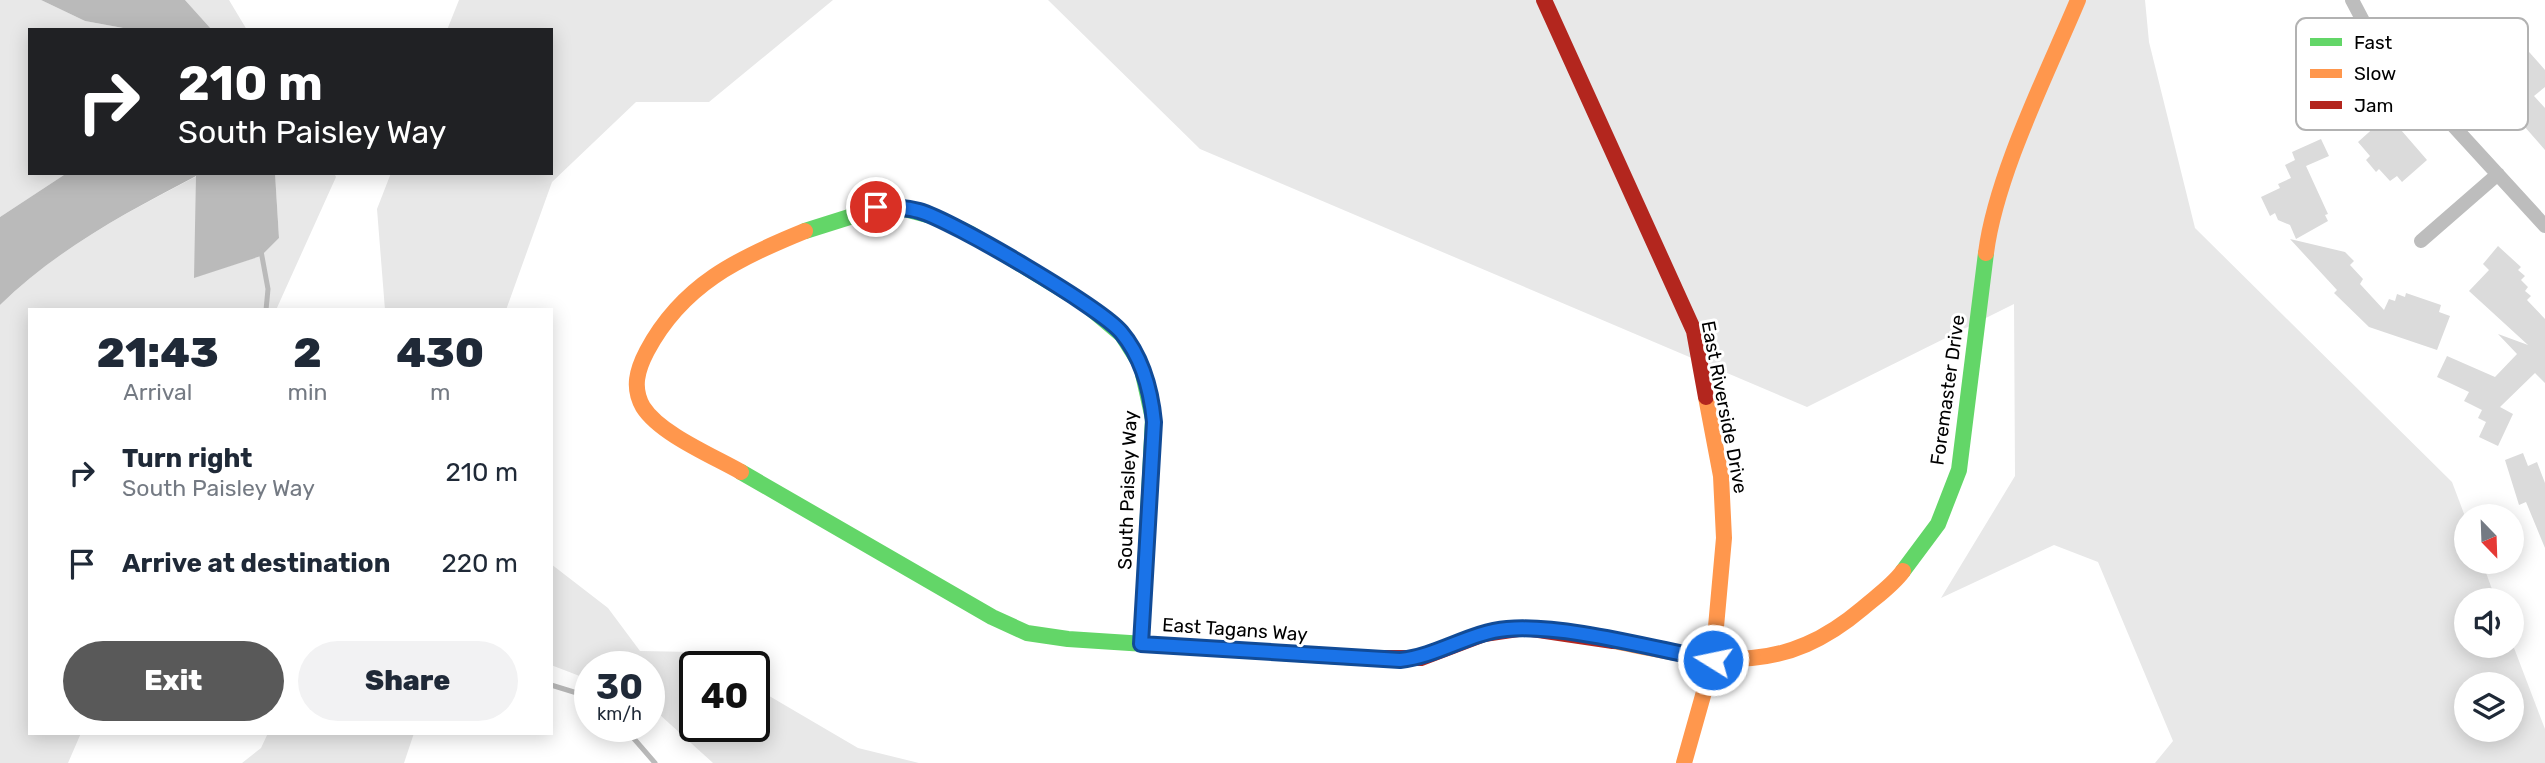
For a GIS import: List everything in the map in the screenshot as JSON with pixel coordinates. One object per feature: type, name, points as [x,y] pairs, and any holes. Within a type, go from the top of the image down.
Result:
[{"type":"street","name":"East Riverside Drive","points":[[1544,0],[1694,331],[1721,476],[1724,538],[1713,660],[1684,763]]},
{"type":"street","name":"Foremaster Drive","points":[[1713,660],[1750,659],[1811,645],[1852,617],[1898,578],[1938,524],[1959,470],[1989,229],[2013,158],[2078,0]]},
{"type":"street","points":[[2352,0],[2362,18]]},
{"type":"street","points":[[2458,130],[2545,226]]},
{"type":"street","points":[[2421,241],[2498,174]]},
{"type":"street","name":"South Paisley Way","points":[[642,406],[635,381],[638,370],[673,312],[684,298],[710,277],[857,211],[897,207],[936,218],[1100,313],[1124,335],[1141,366],[1152,401],[1154,422],[1141,644]]},
{"type":"street","name":"East Tagans Way","points":[[642,406],[658,424],[1010,627],[1046,636],[1400,660],[1420,658],[1504,629],[1525,628],[1564,632],[1713,660]]},
{"type":"shaded area","points":[[0,0],[41,0],[85,21],[123,28],[28,28],[28,175],[64,175],[0,217]]},
{"type":"shaded area","points":[[41,0],[185,0],[210,28],[123,28],[85,21]]},
{"type":"shaded area","points":[[185,0],[229,0],[246,28],[210,28]]},
{"type":"shaded area","points":[[459,0],[833,0],[709,102],[636,102],[552,182],[507,308],[385,308],[377,209],[390,175],[553,175],[553,28],[448,28]]},
{"type":"shaded area","points":[[1048,0],[2145,0],[2149,42],[2195,228],[2452,482],[2460,504],[2454,504],[2454,574],[2486,574],[2492,588],[2454,588],[2454,658],[2518,658],[2523,672],[2454,672],[2454,742],[2524,742],[2524,674],[2545,729],[2545,763],[2155,763],[2173,741],[2098,562],[2054,545],[1941,598],[2015,476],[2014,304],[1807,407],[1200,149]]},
{"type":"shaded area","points":[[64,175],[275,175],[279,238],[261,256],[194,278],[196,176],[93,233],[45,267],[0,305],[0,217]]},
{"type":"shaded area","points":[[275,175],[335,175],[277,308],[28,308],[28,735],[80,735],[68,763],[0,763],[0,305],[45,267],[93,233],[197,176],[195,277],[261,256],[279,238]]},
{"type":"shaded area","points":[[553,566],[608,608],[640,651],[574,651],[574,674],[553,666]]},
{"type":"shaded area","points":[[665,651],[679,652],[679,732],[665,720]]},
{"type":"shaded area","points":[[770,696],[858,748],[919,763],[713,763],[690,742],[770,742]]},
{"type":"shaded area","points":[[267,735],[413,735],[404,763],[242,763],[261,748]]},
{"type":"building","points":[[2528,51],[2545,70],[2545,87],[2534,96],[2545,108],[2545,150],[2527,130]]},
{"type":"building","points":[[2371,130],[2401,130],[2427,160],[2402,182],[2397,176],[2390,181],[2379,169],[2376,172],[2366,160],[2370,156],[2358,142]]},
{"type":"building","points":[[2321,139],[2329,156],[2306,166],[2328,214],[2325,215],[2328,221],[2296,239],[2290,225],[2278,220],[2275,213],[2270,216],[2261,197],[2280,188],[2278,184],[2291,178],[2285,165],[2295,160],[2292,152]]},
{"type":"building","points":[[2290,239],[2345,252],[2354,261],[2350,265],[2363,279],[2360,284],[2384,310],[2389,299],[2395,301],[2397,294],[2405,297],[2406,293],[2441,305],[2439,312],[2450,316],[2437,350],[2369,327],[2334,293],[2337,290]]},
{"type":"building","points":[[2498,246],[2521,267],[2518,270],[2525,276],[2521,280],[2528,287],[2525,291],[2531,296],[2527,300],[2545,319],[2545,383],[2535,373],[2500,407],[2513,414],[2498,446],[2479,437],[2486,422],[2478,418],[2482,410],[2464,401],[2469,392],[2437,377],[2447,356],[2495,377],[2517,354],[2498,334],[2528,345],[2469,291],[2489,270],[2483,264]]},
{"type":"building","points":[[2523,453],[2528,466],[2537,462],[2545,483],[2545,548],[2526,502],[2519,504],[2505,460]]},
{"type":"waterway","points":[[261,251],[268,289],[266,308]]},
{"type":"waterway","points":[[553,686],[574,692]]},
{"type":"waterway","points":[[637,742],[655,763]]},
{"type":"traffic: fast","points":[[805,231],[878,208],[897,207],[935,217],[971,234],[1084,303],[1122,335],[1141,365],[1153,419],[1141,644]]},
{"type":"traffic: fast","points":[[1903,571],[1938,524],[1959,470],[1986,253]]},
{"type":"traffic: fast","points":[[741,472],[992,617],[1027,633],[1068,639],[1359,658]]},
{"type":"traffic: slow","points":[[1986,253],[2000,191],[2011,158],[2078,0]]},
{"type":"traffic: slow","points":[[741,472],[674,435],[651,417],[640,400],[638,372],[661,328],[695,291],[735,263],[805,231]]},
{"type":"traffic: slow","points":[[1684,763],[1713,660],[1724,538],[1721,476],[1706,397]]},
{"type":"traffic: slow","points":[[1613,641],[1713,658],[1743,659],[1773,655],[1802,646],[1832,631],[1895,581],[1903,571]]},
{"type":"traffic: jam","points":[[1544,0],[1694,331],[1706,397]]},
{"type":"traffic: jam","points":[[1359,658],[1421,658],[1484,634],[1525,628],[1613,641]]},
{"type":"route","points":[[876,207],[919,211],[951,225],[1100,313],[1124,335],[1141,366],[1152,401],[1154,422],[1141,644],[1400,660],[1420,658],[1484,634],[1525,628],[1564,632],[1713,660]]}]
